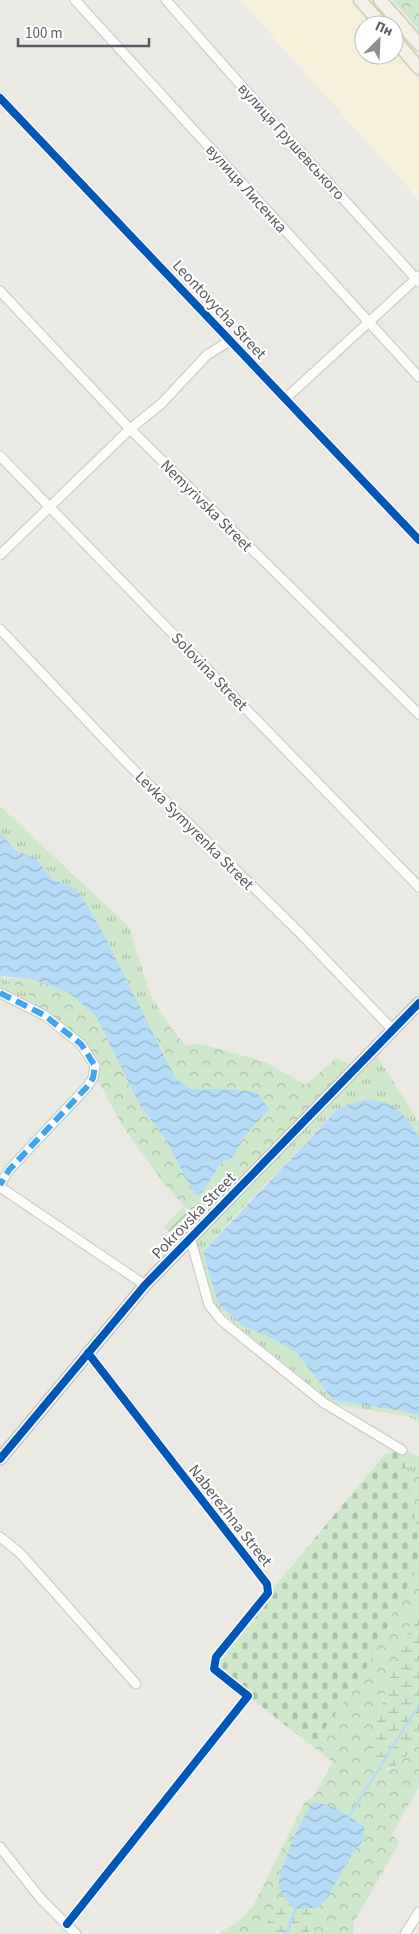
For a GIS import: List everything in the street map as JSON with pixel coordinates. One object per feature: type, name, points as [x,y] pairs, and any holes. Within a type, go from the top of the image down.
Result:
[{"type":"main road","points":[[360,0],[373,15]]},
{"type":"main road","points":[[380,0],[419,44]]},
{"type":"main road","points":[[404,51],[419,68]]},
{"type":"street","name":"вулиця Лисенка","points":[[74,0],[419,377]]},
{"type":"street","name":"вулиця Грушевського","points":[[166,0],[275,124],[418,279]]},
{"type":"street","name":"Leontovycha Street","points":[[0,98],[419,540]]},
{"type":"street","points":[[286,398],[368,322],[418,279]]},
{"type":"street","name":"Nemyrivska Street","points":[[0,291],[130,429],[419,714]]},
{"type":"street","points":[[0,555],[130,429],[162,404],[207,355],[231,340]]},
{"type":"street","name":"Solovina Street","points":[[0,456],[419,887]]},
{"type":"street","name":"Levka Symyrenka Street","points":[[0,629],[127,763],[299,932],[392,1029]]},
{"type":"street","points":[[0,993],[44,1016],[82,1044],[95,1066],[93,1078],[86,1088],[9,1170],[0,1186],[145,1285]]},
{"type":"street","name":"Pokrovska Street","points":[[1,1454],[145,1285],[419,1002]]},
{"type":"street","points":[[190,1237],[209,1305],[221,1320],[324,1403],[402,1450]]},
{"type":"street","name":"Naberezhna Street","points":[[67,1924],[248,1696],[214,1669],[216,1657],[268,1592],[267,1584],[88,1353]]},
{"type":"street","points":[[0,1537],[20,1553],[136,1684]]},
{"type":"street","points":[[0,1847],[41,1899],[76,1934]]},
{"type":"street","points":[[405,1934],[419,1912]]},
{"type":"shaded area","points":[[240,0],[350,0],[363,15],[354,15],[354,65],[404,65],[404,63],[419,80],[419,200]]},
{"type":"green space","points":[[393,0],[419,0],[419,30]]},
{"type":"green space","points":[[0,806],[129,927],[150,994],[170,1027],[150,1028],[101,929],[77,889],[52,879],[36,859],[15,850],[0,832]]},
{"type":"green space","points":[[0,976],[27,993],[46,1012],[0,989]]},
{"type":"green space","points":[[5,978],[31,979],[68,992],[96,1016],[139,1104],[165,1138],[196,1195],[202,1193],[221,1163],[233,1158],[244,1137],[269,1109],[229,1089],[191,1089],[175,1079],[165,1054],[150,1028],[170,1027],[185,1045],[202,1044],[265,1062],[306,1085],[336,1058],[355,1067],[201,1225],[162,1181],[120,1122],[98,1080],[98,1065],[85,1042],[46,1012],[27,993]]},
{"type":"green space","points":[[373,1050],[419,1122],[419,1137],[405,1116],[356,1102],[337,1110],[232,1219],[203,1252],[271,1338],[296,1352],[333,1400],[407,1412],[419,1416],[419,1421],[406,1416],[333,1404],[241,1329],[215,1305],[190,1237]]},
{"type":"green space","points":[[183,1207],[193,1218],[174,1236],[164,1227]]},
{"type":"green space","points":[[402,1450],[406,1450],[419,1457],[419,1476],[406,1473]]},
{"type":"green space","points":[[402,1450],[419,1543],[419,1565],[360,1680],[312,1746],[214,1669],[216,1657],[385,1454]]},
{"type":"green space","points":[[406,1473],[419,1476],[419,1543]]},
{"type":"green space","points":[[419,1565],[419,1606],[396,1659],[371,1736],[387,1771],[401,1761],[419,1738],[419,1786],[392,1834],[399,1843],[354,1922],[353,1934],[218,1934],[239,1921],[253,1906],[305,1802],[315,1795],[333,1762],[312,1746],[360,1680]]},
{"type":"green space","points":[[419,1606],[419,1738],[397,1765],[384,1770],[377,1770],[368,1748],[396,1659]]},
{"type":"green space","points":[[282,1894],[295,1909],[316,1908],[309,1927],[310,1934],[262,1934]]},
{"type":"water","points":[[0,832],[15,850],[36,859],[52,879],[77,889],[101,929],[176,1079],[191,1089],[229,1089],[257,1092],[269,1109],[244,1137],[233,1158],[221,1163],[202,1193],[195,1195],[165,1138],[139,1104],[96,1016],[68,992],[31,979],[0,976]]},
{"type":"water","points":[[365,1100],[384,1103],[398,1110],[409,1121],[419,1137],[419,1416],[407,1412],[333,1400],[296,1352],[271,1338],[243,1326],[218,1303],[203,1252],[337,1110],[346,1105]]},
{"type":"water","points":[[313,1803],[327,1805],[353,1819],[364,1827],[364,1839],[353,1853],[325,1901],[316,1908],[295,1909],[282,1893],[279,1887],[279,1880],[291,1844]]},
{"type":"waterway","points":[[348,1818],[419,1705]]},
{"type":"waterway","points":[[287,1934],[296,1907]]},
{"type":"marked path","points":[[0,993],[44,1015],[81,1044],[95,1066],[93,1078],[86,1088],[9,1170],[0,1185]]},
{"type":"cycle path","points":[[0,98],[419,540]]},
{"type":"cycle path","points":[[0,1459],[145,1285],[419,1003]]},
{"type":"cycle path","points":[[67,1924],[248,1696],[214,1669],[216,1657],[268,1593],[267,1584],[88,1353]]}]
